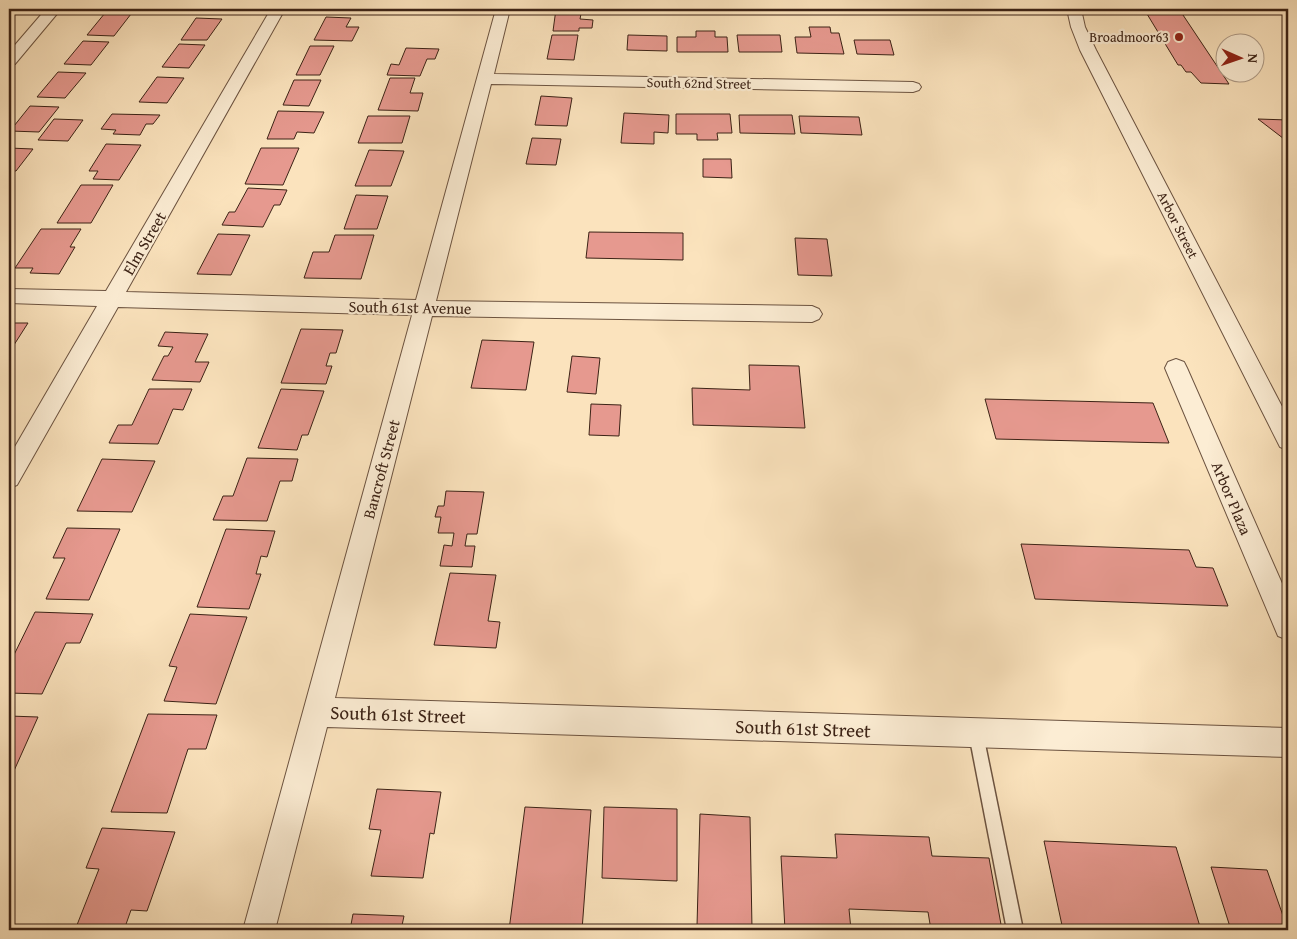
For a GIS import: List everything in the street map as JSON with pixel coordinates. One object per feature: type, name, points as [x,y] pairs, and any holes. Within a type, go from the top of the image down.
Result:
[{"type":"street","points":[[9,61],[54,9]]},
{"type":"street","name":"Elm Street","points":[[9,478],[278,9]]},
{"type":"street","name":"Bancroft Street","points":[[259,930],[503,9]]},
{"type":"street","name":"Arbor Street","points":[[1074,9],[1088,50],[1288,440]]},
{"type":"street","name":"South 62nd Street","points":[[484,79],[913,87]]},
{"type":"street","name":"South 61st Avenue","points":[[9,296],[424,308],[812,314]]},
{"type":"street","name":"Arbor Plaza","points":[[1176,368],[1288,627]]},
{"type":"street","name":"South 61st Street","points":[[317,712],[1288,743]]},
{"type":"lane","points":[[976,734],[1015,930]]},
{"type":"building","points":[[107,9],[133,9],[131,12],[106,11]]},
{"type":"building","points":[[328,9],[360,9],[358,13],[326,13]]},
{"type":"building","points":[[556,9],[582,9],[580,19],[593,20],[592,28],[579,28],[579,31],[553,31]]},
{"type":"building","name":"Broadmoor63","points":[[1144,9],[1179,9],[1214,62],[1214,82],[1228,82],[1229,84],[1201,83],[1191,72],[1186,72],[1181,65],[1178,65]]},
{"type":"building","points":[[105,13],[131,14],[114,36],[87,35]]},
{"type":"building","points":[[326,17],[351,18],[346,27],[359,27],[352,41],[314,40]]},
{"type":"building","points":[[196,18],[222,19],[207,40],[181,40]]},
{"type":"building","points":[[809,27],[830,27],[831,33],[839,33],[844,54],[797,53],[795,37],[811,37]]},
{"type":"building","points":[[696,31],[715,31],[715,37],[727,37],[728,52],[677,52],[677,37],[696,37]]},
{"type":"building","points":[[552,35],[578,35],[574,60],[547,59]]},
{"type":"building","points":[[628,35],[667,36],[667,51],[627,50]]},
{"type":"building","points":[[737,35],[780,35],[782,52],[739,52]]},
{"type":"building","points":[[854,40],[890,40],[894,55],[857,54]]},
{"type":"building","points":[[83,41],[109,42],[91,65],[64,64]]},
{"type":"building","points":[[179,44],[205,45],[189,68],[162,67]]},
{"type":"building","points":[[310,46],[334,46],[320,75],[296,75]]},
{"type":"building","points":[[406,48],[439,49],[435,59],[427,59],[420,76],[387,75],[391,64],[399,65]]},
{"type":"building","points":[[58,72],[86,73],[65,98],[37,97]]},
{"type":"building","points":[[157,77],[184,78],[167,103],[139,102]]},
{"type":"building","points":[[390,78],[415,78],[410,93],[423,93],[418,111],[378,110]]},
{"type":"building","points":[[294,80],[321,80],[309,106],[283,105]]},
{"type":"building","points":[[541,96],[572,98],[567,126],[535,125]]},
{"type":"building","points":[[30,106],[59,107],[39,132],[10,131]]},
{"type":"building","points":[[278,111],[324,112],[314,133],[297,132],[294,139],[267,139]]},
{"type":"building","points":[[624,113],[669,115],[668,133],[654,132],[654,144],[621,143]]},
{"type":"building","points":[[112,114],[160,115],[153,124],[146,124],[140,135],[113,134],[116,130],[101,129]]},
{"type":"building","points":[[676,114],[730,114],[732,133],[717,133],[718,140],[697,140],[697,134],[676,134]]},
{"type":"building","points":[[739,115],[792,115],[795,134],[740,133]]},
{"type":"building","points":[[368,116],[410,116],[402,143],[358,143]]},
{"type":"building","points":[[799,116],[859,117],[862,135],[801,133]]},
{"type":"building","points":[[54,119],[83,120],[68,141],[38,140]]},
{"type":"building","points":[[1258,119],[1288,120],[1288,142]]},
{"type":"building","points":[[532,138],[561,139],[556,165],[526,164]]},
{"type":"building","points":[[106,144],[141,145],[119,180],[93,179],[98,171],[89,171]]},
{"type":"building","points":[[9,148],[33,149],[16,171],[9,171]]},
{"type":"building","points":[[261,148],[299,148],[283,185],[245,184]]},
{"type":"building","points":[[369,150],[404,151],[391,186],[355,186]]},
{"type":"building","points":[[703,159],[731,159],[732,178],[703,177]]},
{"type":"building","points":[[81,185],[113,185],[91,223],[57,223]]},
{"type":"building","points":[[248,188],[287,190],[280,205],[274,205],[263,227],[222,225],[229,212],[235,212]]},
{"type":"building","points":[[356,195],[388,196],[377,229],[344,229]]},
{"type":"building","points":[[41,229],[81,229],[70,247],[75,247],[59,274],[30,273],[33,268],[15,268]]},
{"type":"building","points":[[589,232],[683,233],[683,260],[586,258]]},
{"type":"building","points":[[218,234],[250,235],[231,275],[197,274]]},
{"type":"building","points":[[335,235],[374,235],[361,279],[304,278],[313,252],[329,252]]},
{"type":"building","points":[[795,238],[827,239],[832,276],[798,275]]},
{"type":"building","points":[[9,323],[28,323],[12,348],[9,348]]},
{"type":"building","points":[[301,329],[343,330],[336,353],[330,353],[326,366],[332,366],[326,384],[281,383]]},
{"type":"building","points":[[165,332],[208,334],[195,362],[209,362],[200,382],[152,380],[164,356],[168,356],[173,347],[158,346]]},
{"type":"building","points":[[482,340],[534,342],[526,390],[471,388]]},
{"type":"building","points":[[572,356],[600,358],[596,394],[567,392]]},
{"type":"building","points":[[749,365],[799,366],[805,428],[693,425],[692,388],[750,390]]},
{"type":"building","points":[[149,389],[192,389],[183,410],[173,409],[158,444],[109,443],[118,425],[132,425]]},
{"type":"building","points":[[281,389],[324,391],[308,435],[302,435],[297,450],[258,448]]},
{"type":"building","points":[[985,399],[1153,403],[1169,443],[996,439]]},
{"type":"building","points":[[591,404],[621,405],[619,436],[589,435]]},
{"type":"building","points":[[247,458],[298,459],[292,481],[280,481],[267,521],[213,520],[223,496],[233,496]]},
{"type":"building","points":[[102,459],[155,461],[132,512],[77,511]]},
{"type":"building","points":[[446,491],[484,492],[477,534],[467,534],[465,546],[475,546],[472,567],[440,566],[444,545],[452,546],[454,533],[438,533],[441,517],[435,517],[438,506],[444,506]]},
{"type":"building","points":[[67,528],[120,529],[89,600],[46,599],[65,558],[53,558]]},
{"type":"building","points":[[226,529],[275,531],[267,557],[261,556],[256,574],[261,574],[249,609],[197,607]]},
{"type":"building","points":[[1021,544],[1189,550],[1196,567],[1213,568],[1228,606],[1035,599]]},
{"type":"building","points":[[450,573],[496,575],[488,621],[500,622],[496,648],[434,645]]},
{"type":"building","points":[[35,612],[93,614],[80,643],[66,643],[42,694],[9,693],[9,665]]},
{"type":"building","points":[[190,614],[247,617],[216,704],[164,701],[177,667],[169,666]]},
{"type":"building","points":[[148,714],[217,715],[206,749],[188,749],[167,813],[111,812]]},
{"type":"building","points":[[9,716],[38,717],[9,782]]},
{"type":"building","points":[[377,789],[441,792],[434,834],[430,833],[423,878],[371,876],[381,830],[369,829]]},
{"type":"building","points":[[525,807],[591,810],[582,930],[509,930]]},
{"type":"building","points":[[604,807],[677,809],[677,881],[602,878]]},
{"type":"building","points":[[700,814],[750,817],[752,929],[697,926]]},
{"type":"building","points":[[102,828],[175,832],[147,911],[131,910],[124,930],[75,930],[99,869],[86,868]]},
{"type":"building","points":[[835,834],[929,837],[932,856],[989,858],[1002,930],[931,930],[928,912],[849,909],[851,930],[785,930],[781,856],[837,858]]},
{"type":"building","points":[[1044,841],[1176,847],[1201,930],[1063,930]]},
{"type":"building","points":[[1211,867],[1267,870],[1288,930],[1231,930]]},
{"type":"building","points":[[353,914],[404,916],[401,930],[350,930]]},
{"type":"place","name":"Broadmoor63","points":[[1179,37]]}]
